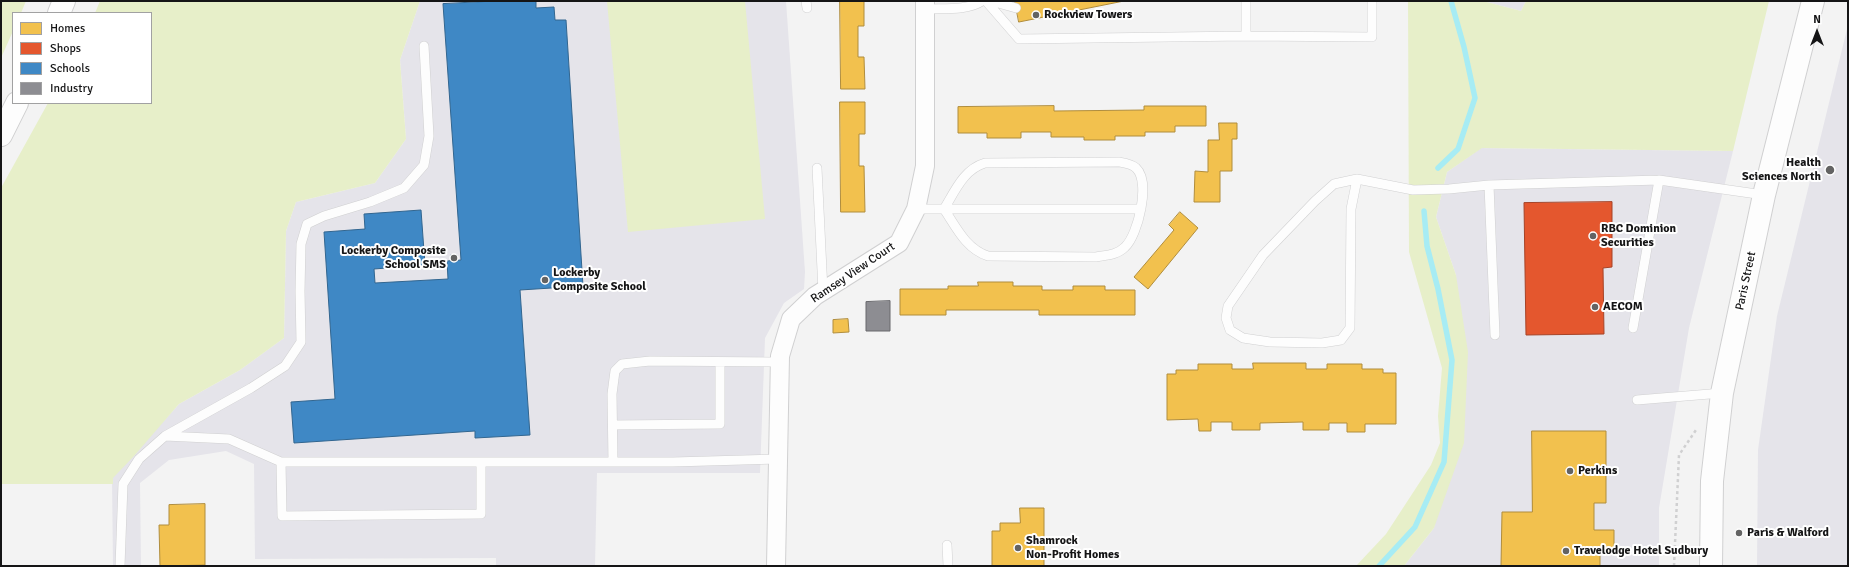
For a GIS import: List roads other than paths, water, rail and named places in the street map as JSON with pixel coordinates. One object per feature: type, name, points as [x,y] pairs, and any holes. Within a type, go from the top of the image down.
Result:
[{"type":"main road","points":[[59,12],[64,1]]},
{"type":"main road","name":"Paris Street","points":[[1711,566],[1712,481],[1722,394],[1764,195],[1813,1]]},
{"type":"main road","points":[[1,136],[17,104]]},
{"type":"street","name":"Ramsey View Court","points":[[776,566],[780,356],[791,320],[815,296],[899,243],[916,208],[925,166],[925,5]]},
{"type":"lane","points":[[925,5],[962,8],[976,5],[982,1]]},
{"type":"lane","points":[[986,1],[1019,39],[1246,36],[1372,37],[1372,1]]},
{"type":"lane","points":[[991,1],[1016,8]]},
{"type":"lane","points":[[1246,1],[1246,36]]},
{"type":"lane","points":[[120,566],[122,484],[139,459],[165,436],[251,388],[285,366],[301,342],[301,244],[307,224],[324,216],[370,202],[404,188],[424,165],[429,136],[424,46]]},
{"type":"lane","points":[[1103,162],[1130,164],[1141,174],[1144,190],[1141,208],[1132,239],[1125,247],[1114,254],[1096,257],[988,256],[978,252],[968,244],[944,208],[968,172],[975,166],[985,163],[1103,162]]},
{"type":"lane","points":[[817,168],[823,291]]},
{"type":"lane","points":[[1357,178],[1351,209],[1350,328],[1341,340],[1322,343],[1270,342],[1243,338],[1230,330],[1226,318],[1228,306],[1264,255],[1315,201],[1334,184],[1357,178],[1413,190],[1659,180],[1764,195]]},
{"type":"lane","points":[[1633,328],[1659,180]]},
{"type":"lane","points":[[1489,186],[1495,335]]},
{"type":"lane","points":[[916,208],[1141,208]]},
{"type":"lane","points":[[613,462],[612,394],[616,371],[622,364],[650,361],[780,362]]},
{"type":"lane","points":[[613,425],[720,424],[720,362]]},
{"type":"lane","points":[[1637,400],[1722,394]]},
{"type":"lane","points":[[165,436],[229,439],[281,462],[613,462],[778,459]]},
{"type":"lane","points":[[281,462],[282,516],[481,514],[481,462]]},
{"type":"lane","points":[[947,545],[948,566]]},
{"type":"waterway","points":[[1438,168],[1458,149],[1475,98],[1464,47],[1451,1]]},
{"type":"waterway","points":[[1379,566],[1415,527],[1444,462],[1452,360],[1438,289],[1427,246],[1424,211]]},
{"type":"place","name":"Rockview Towers","points":[[1036,15]]},
{"type":"place","name":"Health Sciences North","points":[[1830,170]]},
{"type":"place","name":"RBC Dominion Securities","points":[[1593,236]]},
{"type":"place","name":"Lockerby Composite School SMS","points":[[454,258]]},
{"type":"place","name":"Lockerby Composite School","points":[[545,280]]},
{"type":"place","name":"AECOM","points":[[1595,307]]},
{"type":"place","name":"Perkins","points":[[1570,471]]},
{"type":"place","name":"Paris & Walford","points":[[1739,533]]},
{"type":"place","name":"Shamrock Non-Profit Homes","points":[[1018,548]]},
{"type":"place","name":"Travelodge Hotel Sudbury","points":[[1566,551]]}]
